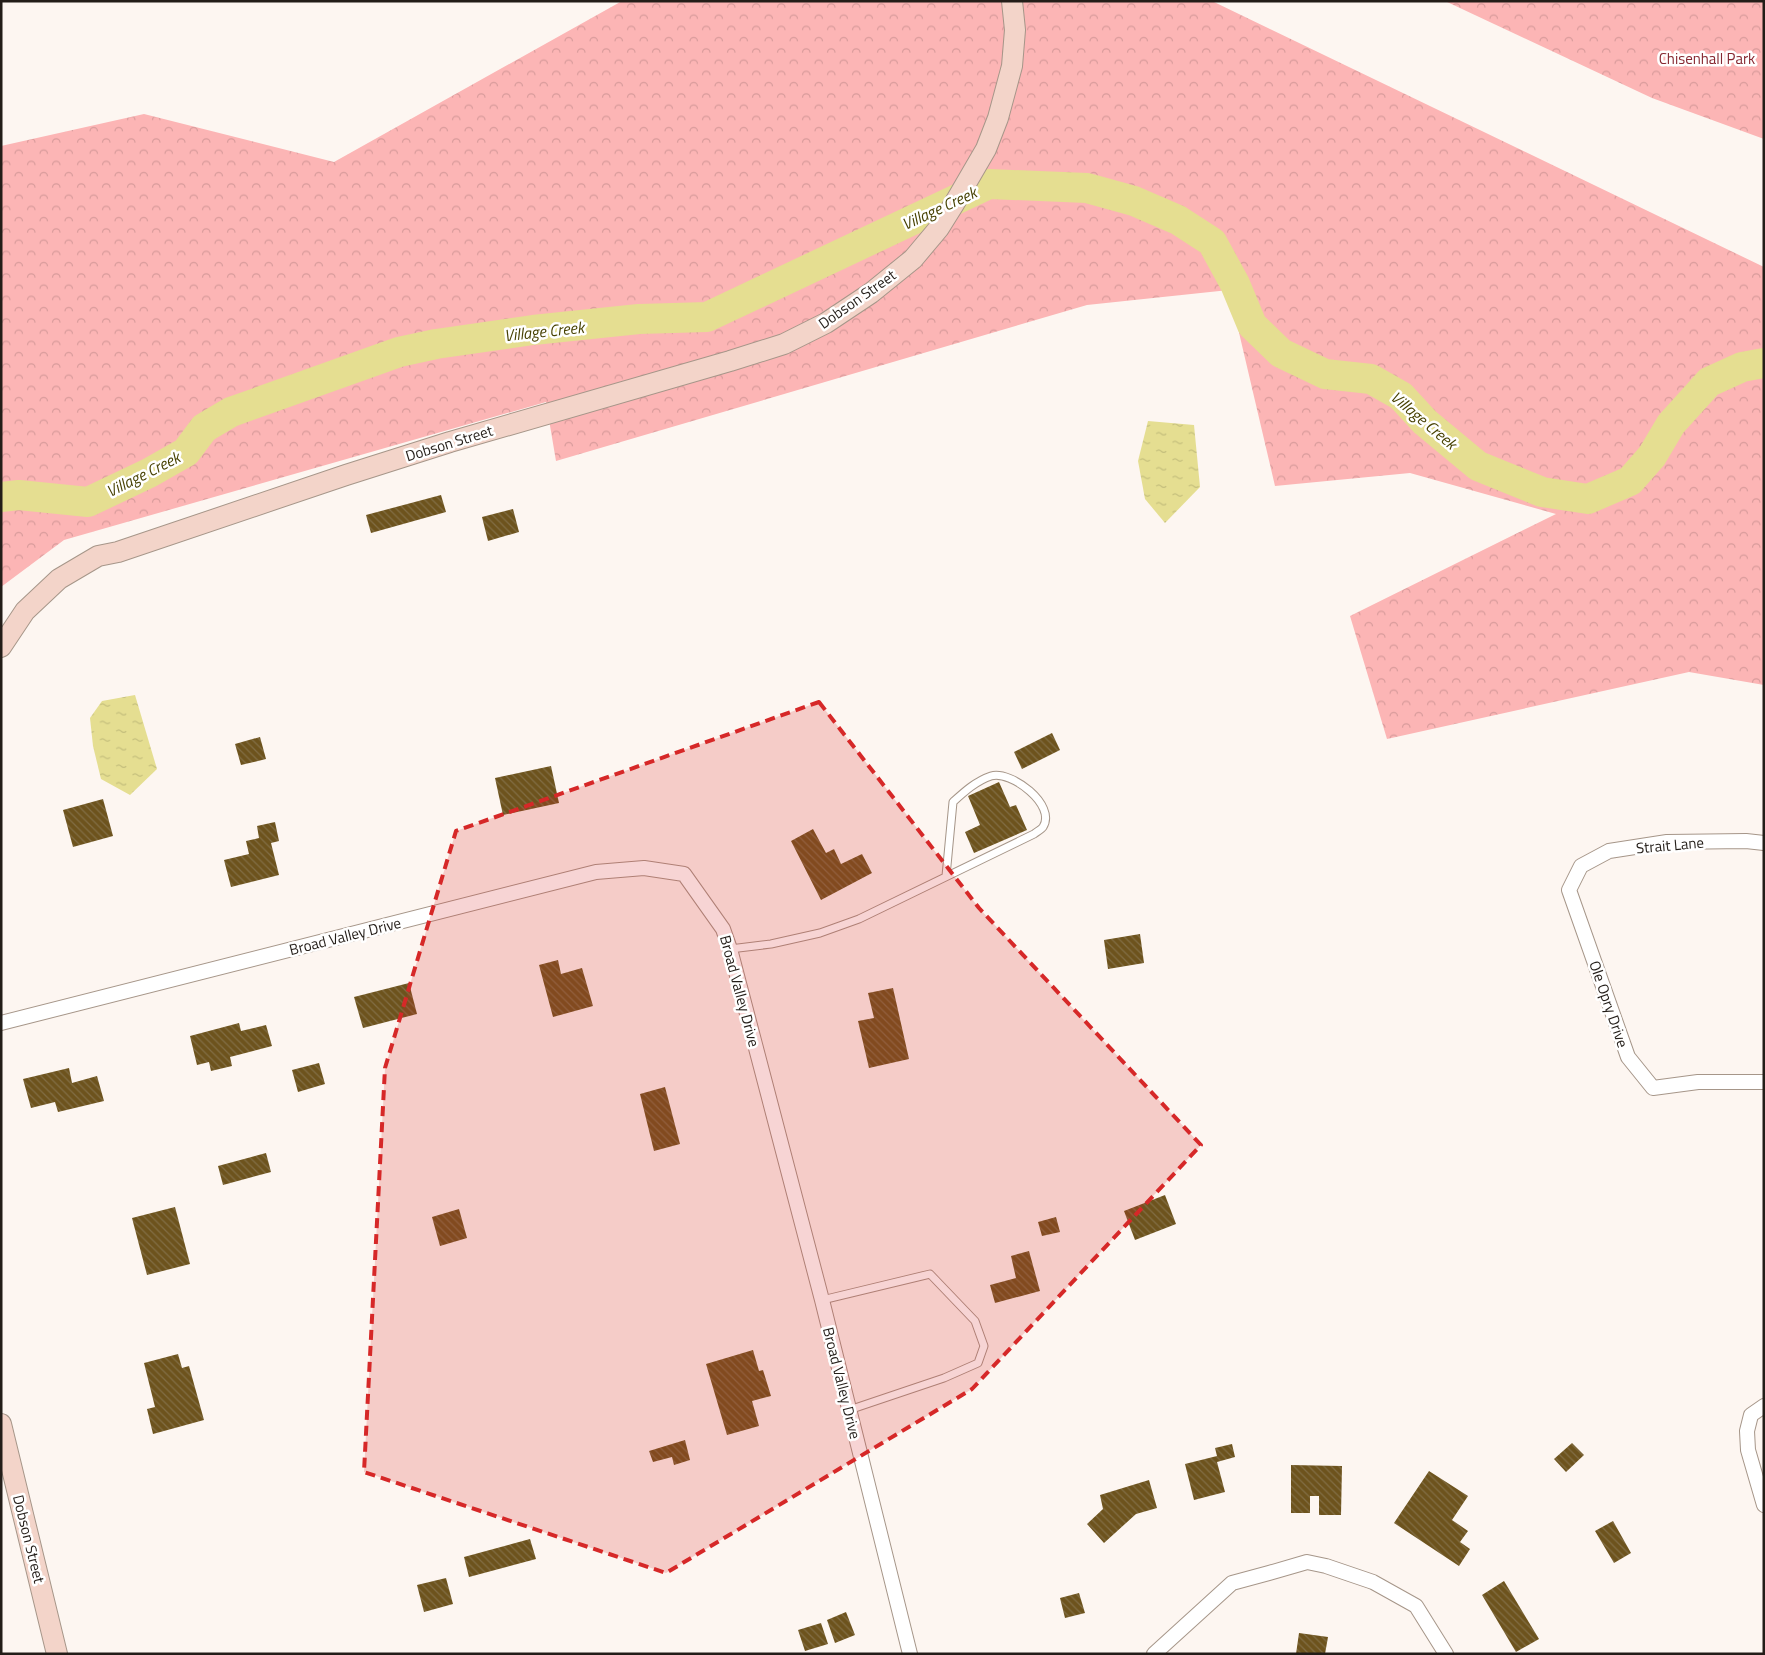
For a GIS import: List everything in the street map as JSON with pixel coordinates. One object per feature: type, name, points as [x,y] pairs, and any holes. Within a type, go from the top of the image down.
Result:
[{"type":"street","name":"Dobson Street","points":[[1,647],[25,611],[42,594],[59,579],[98,556],[118,552],[450,442],[784,344],[826,323],[870,293],[913,259],[939,228],[986,149],[998,118],[1012,66],[1015,30],[1012,1]]},
{"type":"street","name":"Strait Lane","points":[[1581,866],[1609,851],[1667,842],[1746,841],[1764,843]]},
{"type":"street","name":"Ole Opry Drive","points":[[1581,866],[1569,890],[1628,1057],[1653,1088],[1698,1082],[1764,1082]]},
{"type":"street","name":"Broad Valley Drive","points":[[1,1023],[596,872],[644,868],[684,874],[723,929],[730,949],[822,1300],[910,1654]]},
{"type":"street","points":[[1764,1406],[1751,1414],[1746,1431],[1748,1450],[1764,1505]]},
{"type":"street","name":"Dobson Street","points":[[1,1424],[56,1654]]},
{"type":"street","points":[[1154,1654],[1232,1583],[1270,1574],[1307,1562],[1326,1566],[1373,1582],[1416,1606],[1446,1654]]},
{"type":"lane","points":[[730,949],[771,944],[820,933],[859,919],[1034,834],[1042,828],[1046,817],[1041,803],[1027,788],[1008,778],[992,775],[968,788],[952,802],[946,876]]},
{"type":"lane","points":[[822,1300],[930,1274],[975,1321],[984,1346],[978,1363],[944,1378],[849,1410]]},
{"type":"highlighted area","points":[[819,702],[979,908],[1201,1145],[972,1389],[666,1573],[364,1472],[385,1068],[456,831]]},
{"type":"green space","points":[[622,1],[1212,1],[1764,267],[1764,685],[1689,672],[1387,739],[1350,616],[1556,514],[1410,473],[1275,486],[1229,290],[1087,305],[556,461],[546,402],[64,540],[1,587],[1,146],[144,114],[334,162]]},
{"type":"green space","name":"Chisenhall Park","points":[[1445,1],[1764,1],[1764,139],[1652,98]]},
{"type":"water","points":[[1148,421],[1194,425],[1200,487],[1165,523],[1145,499],[1138,461]]},
{"type":"water","points":[[135,695],[157,769],[130,795],[101,779],[93,746],[90,718],[102,701]]},
{"type":"building","points":[[441,495],[446,512],[371,533],[366,515]]},
{"type":"building","points":[[513,509],[519,532],[488,541],[482,517]]},
{"type":"building","points":[[1052,733],[1060,750],[1022,769],[1014,752]]},
{"type":"building","points":[[260,737],[266,759],[241,765],[235,744]]},
{"type":"building","points":[[551,766],[559,803],[503,815],[495,778]]},
{"type":"building","points":[[999,782],[1010,807],[1016,805],[1027,830],[974,853],[965,832],[980,825],[968,796]]},
{"type":"building","points":[[103,799],[113,836],[73,847],[63,810]]},
{"type":"building","points":[[275,822],[279,841],[271,843],[279,875],[231,887],[224,860],[249,854],[246,841],[259,838],[257,826]]},
{"type":"building","points":[[813,829],[826,853],[834,849],[841,864],[862,854],[872,873],[821,900],[791,841]]},
{"type":"building","points":[[1140,934],[1144,963],[1108,969],[1104,940]]},
{"type":"building","points":[[558,960],[561,974],[582,968],[593,1006],[553,1017],[539,965]]},
{"type":"building","points":[[409,983],[417,1014],[363,1028],[354,997]]},
{"type":"building","points":[[893,988],[909,1059],[869,1068],[858,1021],[874,1018],[868,993]]},
{"type":"building","points":[[239,1023],[241,1031],[266,1025],[272,1046],[230,1057],[232,1066],[211,1071],[209,1062],[197,1065],[190,1036]]},
{"type":"building","points":[[319,1063],[325,1084],[298,1092],[292,1070]]},
{"type":"building","points":[[69,1068],[72,1083],[97,1076],[104,1101],[58,1112],[55,1102],[31,1108],[23,1079]]},
{"type":"building","points":[[665,1087],[680,1144],[654,1151],[640,1094]]},
{"type":"building","points":[[266,1153],[271,1172],[223,1185],[218,1166]]},
{"type":"building","points":[[1165,1195],[1176,1224],[1135,1240],[1124,1211]]},
{"type":"building","points":[[175,1207],[190,1264],[147,1275],[132,1218]]},
{"type":"building","points":[[459,1209],[467,1238],[440,1246],[432,1217]]},
{"type":"building","points":[[1056,1217],[1060,1232],[1042,1236],[1038,1222]]},
{"type":"building","points":[[1029,1251],[1040,1291],[995,1303],[990,1285],[1016,1278],[1011,1256]]},
{"type":"building","points":[[753,1350],[759,1371],[763,1370],[771,1396],[752,1401],[759,1426],[727,1435],[706,1364]]},
{"type":"building","points":[[178,1354],[182,1368],[189,1366],[204,1420],[153,1434],[147,1409],[155,1407],[144,1363]]},
{"type":"building","points":[[685,1440],[690,1460],[674,1465],[672,1457],[653,1462],[649,1451]]},
{"type":"building","points":[[1572,1443],[1584,1455],[1566,1472],[1554,1459]]},
{"type":"building","points":[[1232,1444],[1235,1457],[1217,1462],[1225,1492],[1194,1500],[1185,1464],[1217,1456],[1215,1448]]},
{"type":"building","points":[[1291,1465],[1342,1466],[1341,1515],[1319,1515],[1319,1496],[1310,1496],[1310,1513],[1291,1513]]},
{"type":"building","points":[[1429,1471],[1468,1496],[1452,1520],[1468,1531],[1460,1542],[1470,1549],[1459,1566],[1394,1523]]},
{"type":"building","points":[[1149,1480],[1157,1508],[1136,1514],[1104,1543],[1087,1524],[1103,1509],[1100,1495]]},
{"type":"building","points":[[1613,1521],[1631,1553],[1614,1563],[1595,1531]]},
{"type":"building","points":[[530,1539],[536,1559],[469,1577],[464,1557]]},
{"type":"building","points":[[446,1578],[453,1604],[424,1612],[417,1585]]},
{"type":"building","points":[[1504,1581],[1539,1639],[1516,1652],[1482,1595]]},
{"type":"building","points":[[1079,1593],[1085,1613],[1065,1618],[1060,1598]]},
{"type":"building","points":[[846,1612],[855,1635],[835,1643],[827,1620]]},
{"type":"building","points":[[821,1623],[828,1644],[805,1651],[798,1630]]},
{"type":"building","points":[[1299,1633],[1328,1637],[1325,1654],[1296,1654]]},
{"type":"waterway","name":"Village Creek","points":[[1,497],[19,495],[88,502],[149,473],[186,452],[204,428],[231,412],[399,352],[436,344],[533,330],[639,319],[707,317],[989,184],[1087,188],[1134,201],[1178,220],[1212,242],[1235,284],[1252,325],[1281,353],[1325,374],[1371,379],[1401,396],[1425,422],[1478,466],[1542,492],[1588,499],[1630,481],[1652,456],[1671,424],[1709,382],[1742,367],[1764,363]]}]
